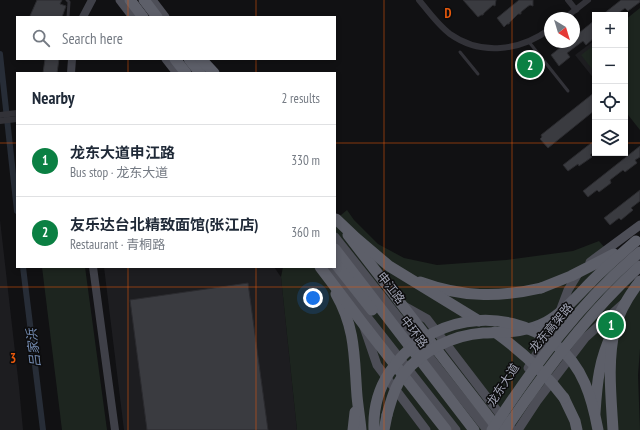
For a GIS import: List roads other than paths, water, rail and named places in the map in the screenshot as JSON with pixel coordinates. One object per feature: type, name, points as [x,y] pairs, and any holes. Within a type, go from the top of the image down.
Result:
[{"type":"highway","points":[[130,0],[142,16]]},
{"type":"highway","points":[[144,0],[156,16]]},
{"type":"highway","points":[[175,60],[182,72]]},
{"type":"highway","points":[[175,60],[185,72]]},
{"type":"highway","points":[[191,60],[199,72]]},
{"type":"highway","points":[[202,60],[213,72]]},
{"type":"highway","points":[[336,218],[374,254],[404,276],[488,327],[518,349],[539,368],[564,398],[575,421],[577,430]]},
{"type":"highway","points":[[336,218],[499,430]]},
{"type":"highway","points":[[404,276],[435,288],[454,292],[480,295],[518,293],[541,288],[571,276],[600,262],[638,240]]},
{"type":"highway","points":[[384,430],[393,394],[404,374],[419,358],[439,346],[459,338],[482,333],[522,331],[547,322],[638,240]]},
{"type":"highway","name":"中环路","points":[[336,251],[474,430]]},
{"type":"highway","name":"龙东高架路","points":[[492,430],[526,378],[546,353],[602,287],[640,252]]},
{"type":"highway","name":"中环路","points":[[336,264],[466,430]]},
{"type":"highway","name":"龙东高架路","points":[[505,430],[535,385],[555,360],[611,294],[640,266]]},
{"type":"highway","points":[[324,269],[349,322],[354,349],[361,430]]},
{"type":"highway","points":[[324,269],[446,430]]},
{"type":"highway","points":[[594,430],[599,370],[605,347],[626,304],[640,281]]},
{"type":"highway","points":[[374,430],[376,400],[384,382],[396,362],[415,343],[448,326],[475,320],[498,320],[516,324],[536,332],[556,345],[566,355],[578,371],[587,387],[594,407],[598,430]]},
{"type":"highway","points":[[612,430],[610,372],[611,350],[615,327]]},
{"type":"highway","points":[[353,430],[357,395]]},
{"type":"main road","points":[[120,0],[132,16]]},
{"type":"main road","points":[[152,0],[164,16]]},
{"type":"main road","points":[[167,60],[176,72]]},
{"type":"main road","points":[[198,60],[207,72]]},
{"type":"main road","name":"龙东大道","points":[[488,430],[538,353],[556,322],[568,290],[579,271],[640,225]]},
{"type":"main road","name":"申江路","points":[[336,238],[488,430]]},
{"type":"main road","points":[[324,269],[359,306],[456,430]]},
{"type":"main road","points":[[366,276],[379,291],[428,318],[512,430]]},
{"type":"main road","points":[[518,430],[537,401],[585,338],[640,288]]},
{"type":"main road","points":[[359,306],[367,338],[377,365],[426,430]]},
{"type":"street","points":[[79,16],[87,0]]},
{"type":"street","points":[[84,16],[92,0]]},
{"type":"street","points":[[419,0],[450,34],[468,43],[487,48],[510,47],[529,42],[544,33]]},
{"type":"street","points":[[568,0],[576,10]]},
{"type":"street","points":[[573,12],[580,2],[588,0]]},
{"type":"street","points":[[68,60],[68,72]]},
{"type":"street","points":[[71,72],[72,60]]},
{"type":"street","points":[[0,115],[16,113]]},
{"type":"street","points":[[0,121],[16,119]]},
{"type":"street","points":[[93,268],[115,430]]},
{"type":"street","points":[[96,268],[119,430]]},
{"type":"lane","points":[[67,0],[69,2],[68,16]]},
{"type":"lane","points":[[529,42],[568,91]]},
{"type":"lane","points":[[460,52],[478,74]]},
{"type":"waterway","name":"吕家浜","points":[[0,54],[16,202]]},
{"type":"waterway","name":"吕家浜","points":[[23,268],[43,430]]},
{"type":"place","name":"友乐达台北精致面馆(张江店)","points":[[530,65]]},
{"type":"place","name":"龙东大道申江路","points":[[611,325]]}]
